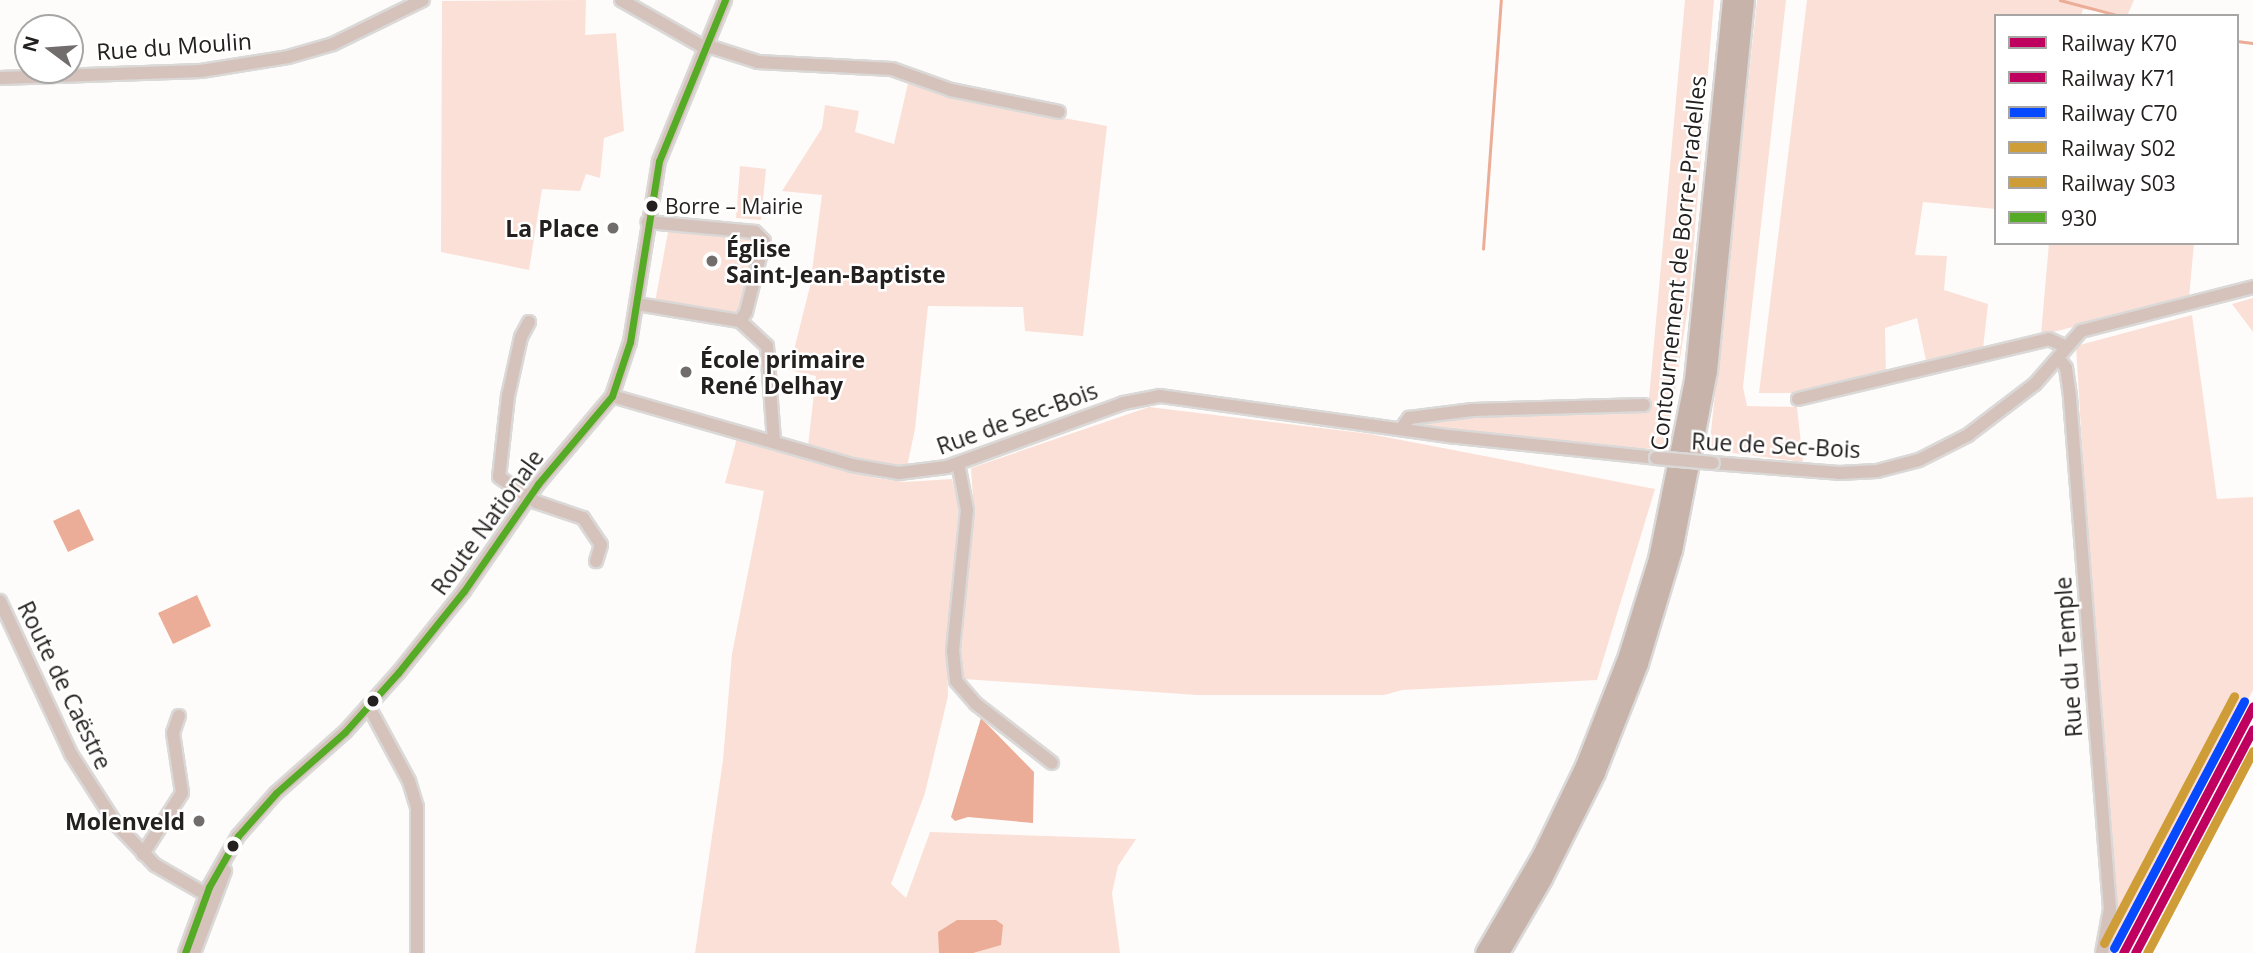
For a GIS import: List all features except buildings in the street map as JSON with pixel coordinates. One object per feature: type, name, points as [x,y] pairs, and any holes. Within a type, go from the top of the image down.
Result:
[{"type":"highway","name":"Contournement de Borre-Pradelles","points":[[1485,953],[1530,877],[1585,766],[1626,664],[1658,559],[1694,381],[1732,0]]},
{"type":"highway","points":[[1500,953],[1551,864],[1602,758],[1645,647],[1673,551],[1707,371],[1745,0]]},
{"type":"street","name":"Rue du Moulin","points":[[0,78],[201,71],[288,57],[333,44],[424,0]]},
{"type":"street","points":[[621,0],[707,47],[758,62],[892,69],[951,90],[1059,112]]},
{"type":"street","name":"Route Nationale","points":[[185,953],[229,850],[254,818],[369,707],[449,612],[528,497],[612,396],[628,351],[647,222],[670,128],[725,0]]},
{"type":"street","points":[[647,222],[762,235],[749,301],[740,321]]},
{"type":"street","name":"Rue de Sec-Bois","points":[[612,396],[883,471],[923,472],[958,463],[1116,405],[1154,397],[1656,458],[1839,473],[1902,465],[1968,435],[2039,380],[2059,359],[2066,347],[2088,329],[2253,287]]},
{"type":"street","points":[[637,304],[740,321],[767,346],[774,442]]},
{"type":"street","points":[[529,322],[521,337],[508,396],[499,474],[504,484],[528,497],[583,518],[602,547],[596,561]]},
{"type":"street","name":"Rue de Sec-Bois","points":[[1798,399],[2049,339],[2066,347]]},
{"type":"street","name":"Rue du Temple","points":[[2059,359],[2066,368],[2070,398],[2110,918],[2102,953]]},
{"type":"street","points":[[1401,429],[1409,418],[1472,410],[1644,405]]},
{"type":"street","points":[[958,463],[967,509],[953,651],[956,681],[976,704],[1052,763]]},
{"type":"street","name":"Route de Caëstre","points":[[0,601],[71,754],[116,824],[143,854],[209,897]]},
{"type":"street","points":[[369,707],[409,781],[417,807],[417,953]]},
{"type":"street","points":[[143,854],[182,793],[173,733],[179,716]]},
{"type":"street","name":"Route Nationale","points":[[194,953],[209,897]]},
{"type":"shaded area","points":[[586,0],[585,35],[616,33],[624,131],[604,138],[600,178],[586,174],[580,191],[542,189],[529,270],[441,252],[442,1]]},
{"type":"shaded area","points":[[1685,0],[1714,0],[1689,301],[1666,448],[1634,449],[1426,427],[1422,420],[1648,409]]},
{"type":"shaded area","points":[[1757,0],[1786,0],[1743,387],[1747,406],[1797,407],[1803,462],[1709,450]]},
{"type":"shaded area","points":[[1807,0],[2134,0],[2128,14],[2083,9],[2082,14],[1994,14],[1994,209],[1923,202],[1915,255],[1947,256],[1944,290],[1988,304],[1983,349],[1927,365],[1917,318],[1885,328],[1886,375],[1797,393],[1759,393]]},
{"type":"shaded area","points":[[909,79],[950,97],[1107,126],[1083,336],[1025,331],[1023,307],[928,306],[915,429],[907,467],[865,462],[808,446],[816,376],[789,370],[810,286],[822,195],[782,191],[822,128],[825,105],[859,111],[855,132],[894,144]]},
{"type":"shaded area","points":[[740,166],[766,169],[761,220],[736,218]]},
{"type":"shaded area","points":[[668,232],[759,238],[740,317],[655,302]]},
{"type":"shaded area","points":[[2049,245],[2194,245],[2189,298],[2041,335]]},
{"type":"shaded area","points":[[2253,298],[2253,332],[2232,304]]},
{"type":"shaded area","points":[[2192,315],[2217,499],[2253,497],[2253,690],[2116,953],[2106,953],[2119,919],[2099,728],[2076,346]]},
{"type":"shaded area","points":[[1149,407],[1370,434],[1655,489],[1597,680],[1402,690],[1384,695],[1197,695],[964,679],[960,665],[974,514],[971,468]]},
{"type":"shaded area","points":[[738,434],[876,478],[905,482],[952,479],[959,506],[947,647],[948,696],[925,793],[891,884],[906,898],[930,832],[1136,839],[1118,866],[1112,893],[1120,953],[695,953],[723,760],[732,654],[764,491],[725,483]]},
{"type":"shaded area","points":[[79,509],[94,540],[68,552],[53,521]]},
{"type":"shaded area","points":[[197,595],[211,626],[173,644],[158,613]]},
{"type":"shaded area","points":[[981,718],[1034,772],[1033,823],[968,817],[955,821],[951,817]]},
{"type":"shaded area","points":[[957,920],[996,920],[1003,925],[1001,945],[973,953],[939,953],[938,932]]},
{"type":"waterway","points":[[1483,249],[1501,0]]},
{"type":"waterway","points":[[2060,0],[2113,14]]},
{"type":"waterway","points":[[2239,41],[2253,43]]},
{"type":"rail line","name":"S03","points":[[2104,943],[2234,696]]},
{"type":"rail line","name":"C70","points":[[2114,948],[2244,701]]},
{"type":"rail line","name":"K70","points":[[2123,953],[2253,706]]},
{"type":"rail line","name":"K71","points":[[2135,953],[2253,729]]},
{"type":"rail line","name":"S02","points":[[2147,953],[2253,751]]},
{"type":"transit line","name":"930","points":[[185,953],[209,887],[238,836],[276,793],[345,732],[398,673],[464,591],[538,484],[612,396],[630,342],[659,161],[725,0]]},
{"type":"place","name":"Borre – Mairie","points":[[652,206]]},
{"type":"place","name":"La Place","points":[[613,228]]},
{"type":"place","name":"Église Saint-Jean-Baptiste","points":[[712,261]]},
{"type":"place","name":"École primaire René Delhay","points":[[686,372]]},
{"type":"place","name":"Molenveld","points":[[199,821]]}]
